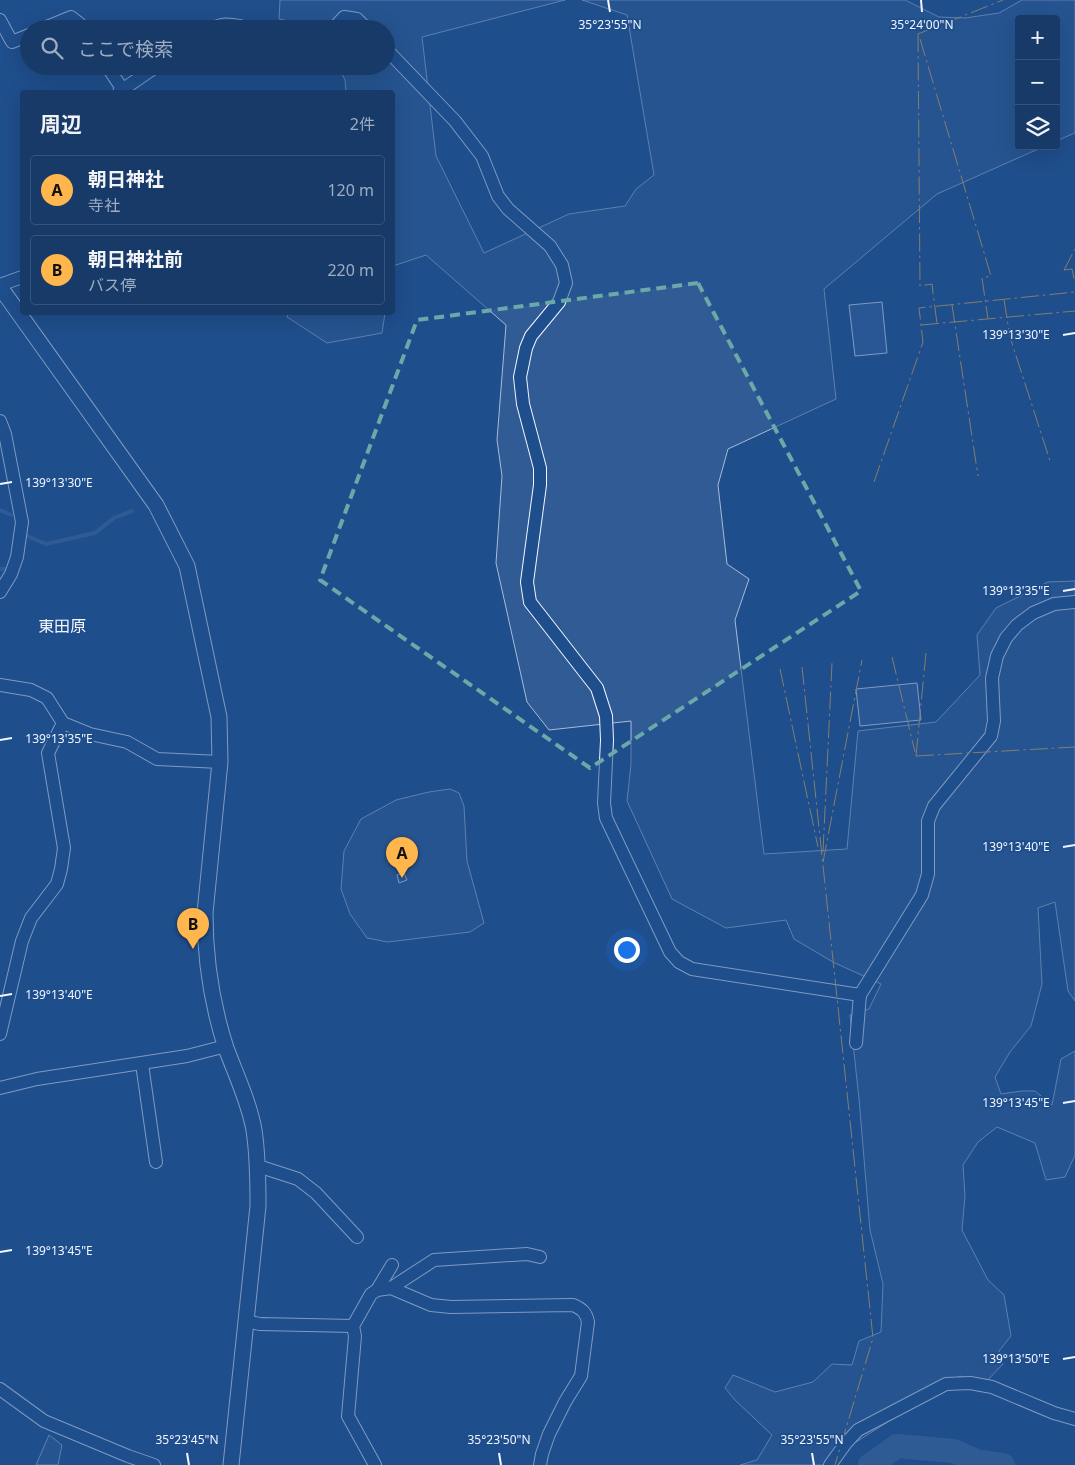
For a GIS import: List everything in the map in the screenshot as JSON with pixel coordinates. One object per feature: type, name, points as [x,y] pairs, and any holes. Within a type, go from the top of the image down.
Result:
[{"type":"street","points":[[64,20],[71,17],[75,20]]},
{"type":"street","points":[[341,20],[344,17],[358,20]]},
{"type":"street","points":[[0,20],[12,42],[20,38]]},
{"type":"street","points":[[395,58],[455,121],[482,156],[498,196],[508,209],[550,246],[562,265],[566,283],[559,302],[531,336],[526,348],[520,377],[523,404],[540,468],[540,486],[527,582],[530,602],[597,688],[606,716],[608,740],[604,803],[606,818],[670,952],[679,962],[692,969],[860,995]]},
{"type":"street","points":[[112,75],[120,90]]},
{"type":"street","points":[[122,90],[144,75]]},
{"type":"street","points":[[20,278],[0,286],[20,314]]},
{"type":"street","points":[[21,315],[156,505],[187,566],[219,717],[220,762],[205,913],[205,936],[214,1002],[226,1046],[248,1106],[254,1130],[258,1166],[258,1206],[230,1465]]},
{"type":"street","points":[[0,421],[5,434],[22,522],[17,557],[11,574],[0,592]]},
{"type":"street","points":[[856,1043],[860,995],[922,895],[928,874],[928,821],[934,806],[991,736],[994,721],[992,678],[997,656],[1006,638],[1017,625],[1033,613],[1054,604],[1075,602]]},
{"type":"street","points":[[0,685],[31,690],[47,698],[63,723],[90,734],[127,742],[157,759],[220,762]]},
{"type":"street","points":[[0,1034],[22,941],[31,918],[57,884],[61,869],[64,848],[48,753],[63,723]]},
{"type":"street","points":[[0,1082],[0,1088],[37,1079],[187,1056],[226,1046]]},
{"type":"street","points":[[142,1064],[156,1162]]},
{"type":"street","points":[[258,1166],[298,1179],[316,1192],[357,1237]]},
{"type":"street","points":[[377,1290],[391,1288],[434,1260],[527,1254],[540,1257]]},
{"type":"street","points":[[375,1465],[348,1416],[354,1336],[353,1326],[371,1294],[377,1290],[392,1265]]},
{"type":"street","points":[[391,1288],[430,1305],[574,1305],[583,1309],[587,1315],[588,1322],[581,1376],[549,1434],[540,1465]]},
{"type":"street","points":[[245,1321],[260,1324],[353,1326]]},
{"type":"street","points":[[830,1465],[858,1430],[946,1384],[970,1382],[992,1387],[1054,1413],[1075,1419]]},
{"type":"street","points":[[0,1389],[44,1421],[154,1465]]},
{"type":"highlighted area","points":[[698,283],[861,591],[590,768],[320,580],[417,320]]},
{"type":"shaded area","points":[[280,0],[565,0],[422,37],[436,156],[484,253],[569,214],[625,206],[636,189],[654,175],[627,15],[582,0],[905,0],[939,17],[965,18],[999,13],[1022,0],[1075,0],[1075,133],[1060,139],[1060,15],[1015,15],[1015,150],[1036,150],[937,194],[824,289],[836,399],[728,449],[718,485],[727,564],[749,579],[735,620],[764,854],[847,849],[858,731],[936,722],[980,675],[977,635],[996,608],[1048,582],[1075,581],[1075,1001],[1068,991],[1055,902],[1038,908],[1042,984],[1031,1026],[1010,1052],[995,1077],[1001,1094],[1035,1091],[1052,1105],[1061,1059],[1075,1051],[1075,1155],[1065,1177],[1046,1180],[1035,1143],[997,1127],[978,1142],[963,1165],[965,1196],[962,1230],[988,1280],[1004,1295],[1011,1336],[999,1351],[1003,1364],[984,1384],[960,1376],[853,1444],[836,1465],[740,1465],[757,1460],[772,1435],[725,1388],[733,1375],[775,1392],[813,1382],[832,1364],[852,1365],[859,1341],[881,1332],[883,1284],[870,1230],[850,1015],[869,1009],[881,984],[833,962],[794,939],[786,920],[726,928],[672,899],[627,801],[631,764],[631,721],[549,730],[527,702],[496,563],[502,476],[497,440],[506,325],[426,255],[395,265],[395,90],[346,90],[342,75],[395,75],[395,20],[279,19]]},
{"type":"shaded area","points":[[288,315],[385,315],[382,333],[327,343],[287,317]]},
{"type":"shaded area","points":[[450,789],[459,793],[464,806],[467,861],[484,923],[470,932],[388,942],[367,938],[350,914],[341,889],[344,851],[361,819],[396,800]]},
{"type":"shaded area","points":[[49,1435],[62,1445],[58,1465],[36,1465]]},
{"type":"building","points":[[882,302],[887,353],[855,356],[849,305]]},
{"type":"building","points":[[917,683],[921,720],[860,726],[856,689]]},
{"type":"building","points":[[404,873],[407,880],[399,883],[397,875]]},
{"type":"waterway","points":[[0,510],[11,515]]},
{"type":"waterway","points":[[27,536],[46,544],[95,533],[114,518],[132,511]]},
{"type":"waterway","points":[[0,569],[6,569]]},
{"type":"waterway","points":[[870,1465],[897,1446],[954,1451],[976,1461],[1003,1465]]},
{"type":"power","points":[[918,34],[1003,0]]},
{"type":"power","points":[[918,34],[920,286],[932,284],[937,324]]},
{"type":"power","points":[[920,39],[991,276],[982,278],[988,319]]},
{"type":"power","points":[[1064,270],[1075,249]]},
{"type":"power","points":[[1064,270],[1072,269],[1075,283]]},
{"type":"power","points":[[874,482],[923,342],[919,308],[1075,292]]},
{"type":"power","points":[[1004,300],[1010,337],[1051,464]]},
{"type":"power","points":[[952,305],[978,476]]},
{"type":"power","points":[[921,325],[1075,311]]},
{"type":"power","points":[[916,756],[926,653]]},
{"type":"power","points":[[892,657],[915,752]]},
{"type":"power","points":[[823,862],[862,660]]},
{"type":"power","points":[[823,852],[832,663]]},
{"type":"power","points":[[802,667],[873,1338],[835,1465]]},
{"type":"power","points":[[780,669],[818,847]]},
{"type":"power","points":[[916,756],[1075,747]]},
{"type":"place","name":"朝日神社","points":[[402,878]]},
{"type":"place","name":"朝日神社前","points":[[193,949]]},
{"type":"district","name":"東田原","points":[[62,626]]}]
